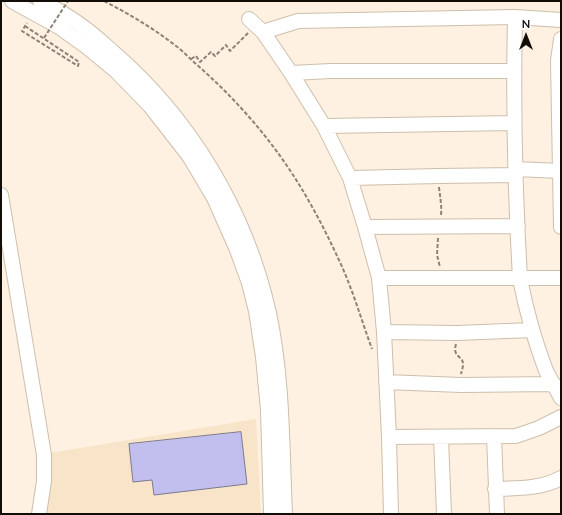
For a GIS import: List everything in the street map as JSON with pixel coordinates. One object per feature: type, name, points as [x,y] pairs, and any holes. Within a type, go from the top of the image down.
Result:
[{"type":"street","points":[[12,1],[65,14],[100,40],[127,63],[160,98],[198,146],[222,186],[235,212],[259,273],[269,313],[276,351],[280,395],[285,514]]},
{"type":"street","points":[[37,6],[59,27],[116,70],[150,106],[189,156],[214,198],[237,250],[249,283],[256,311],[263,357],[268,410],[271,514]]},
{"type":"street","points":[[391,514],[384,332],[379,278],[365,227],[350,178],[324,126],[291,73],[257,26],[298,20],[515,17],[561,20]]},
{"type":"street","points":[[515,17],[514,123],[520,279],[532,330],[546,369],[561,398]]},
{"type":"street","points":[[561,39],[558,61],[561,227]]},
{"type":"street","points":[[291,73],[331,71],[514,70]]},
{"type":"street","points":[[324,126],[514,123]]},
{"type":"street","points":[[350,178],[560,171]]},
{"type":"street","points":[[1,195],[44,455],[44,480],[39,514]]},
{"type":"street","points":[[365,227],[518,226]]},
{"type":"street","points":[[379,278],[561,278]]},
{"type":"street","points":[[384,332],[457,333],[532,330]]},
{"type":"street","points":[[386,382],[461,385],[554,384]]},
{"type":"street","points":[[389,437],[516,436],[539,428],[561,417]]},
{"type":"street","points":[[494,436],[497,514]]},
{"type":"street","points":[[441,437],[444,514]]},
{"type":"street","points":[[495,489],[535,487],[559,483]]},
{"type":"path","points":[[44,38],[68,1]]},
{"type":"path","points":[[104,1],[142,22],[177,46],[216,82],[248,115],[300,186],[322,225],[339,259],[372,349]]},
{"type":"path","points":[[25,26],[80,62],[78,66],[22,31],[25,26],[37,6]]},
{"type":"path","points":[[191,59],[196,56],[200,62],[211,52],[215,56],[226,45],[230,51],[245,35],[257,26]]},
{"type":"path","points":[[457,333],[455,348],[456,355],[462,360],[463,364],[460,375],[461,385]]},
{"type":"shaded area","points":[[256,419],[261,514],[45,514],[51,466],[50,453]]},
{"type":"building","points":[[241,432],[247,484],[154,495],[152,480],[133,482],[129,444]]}]
